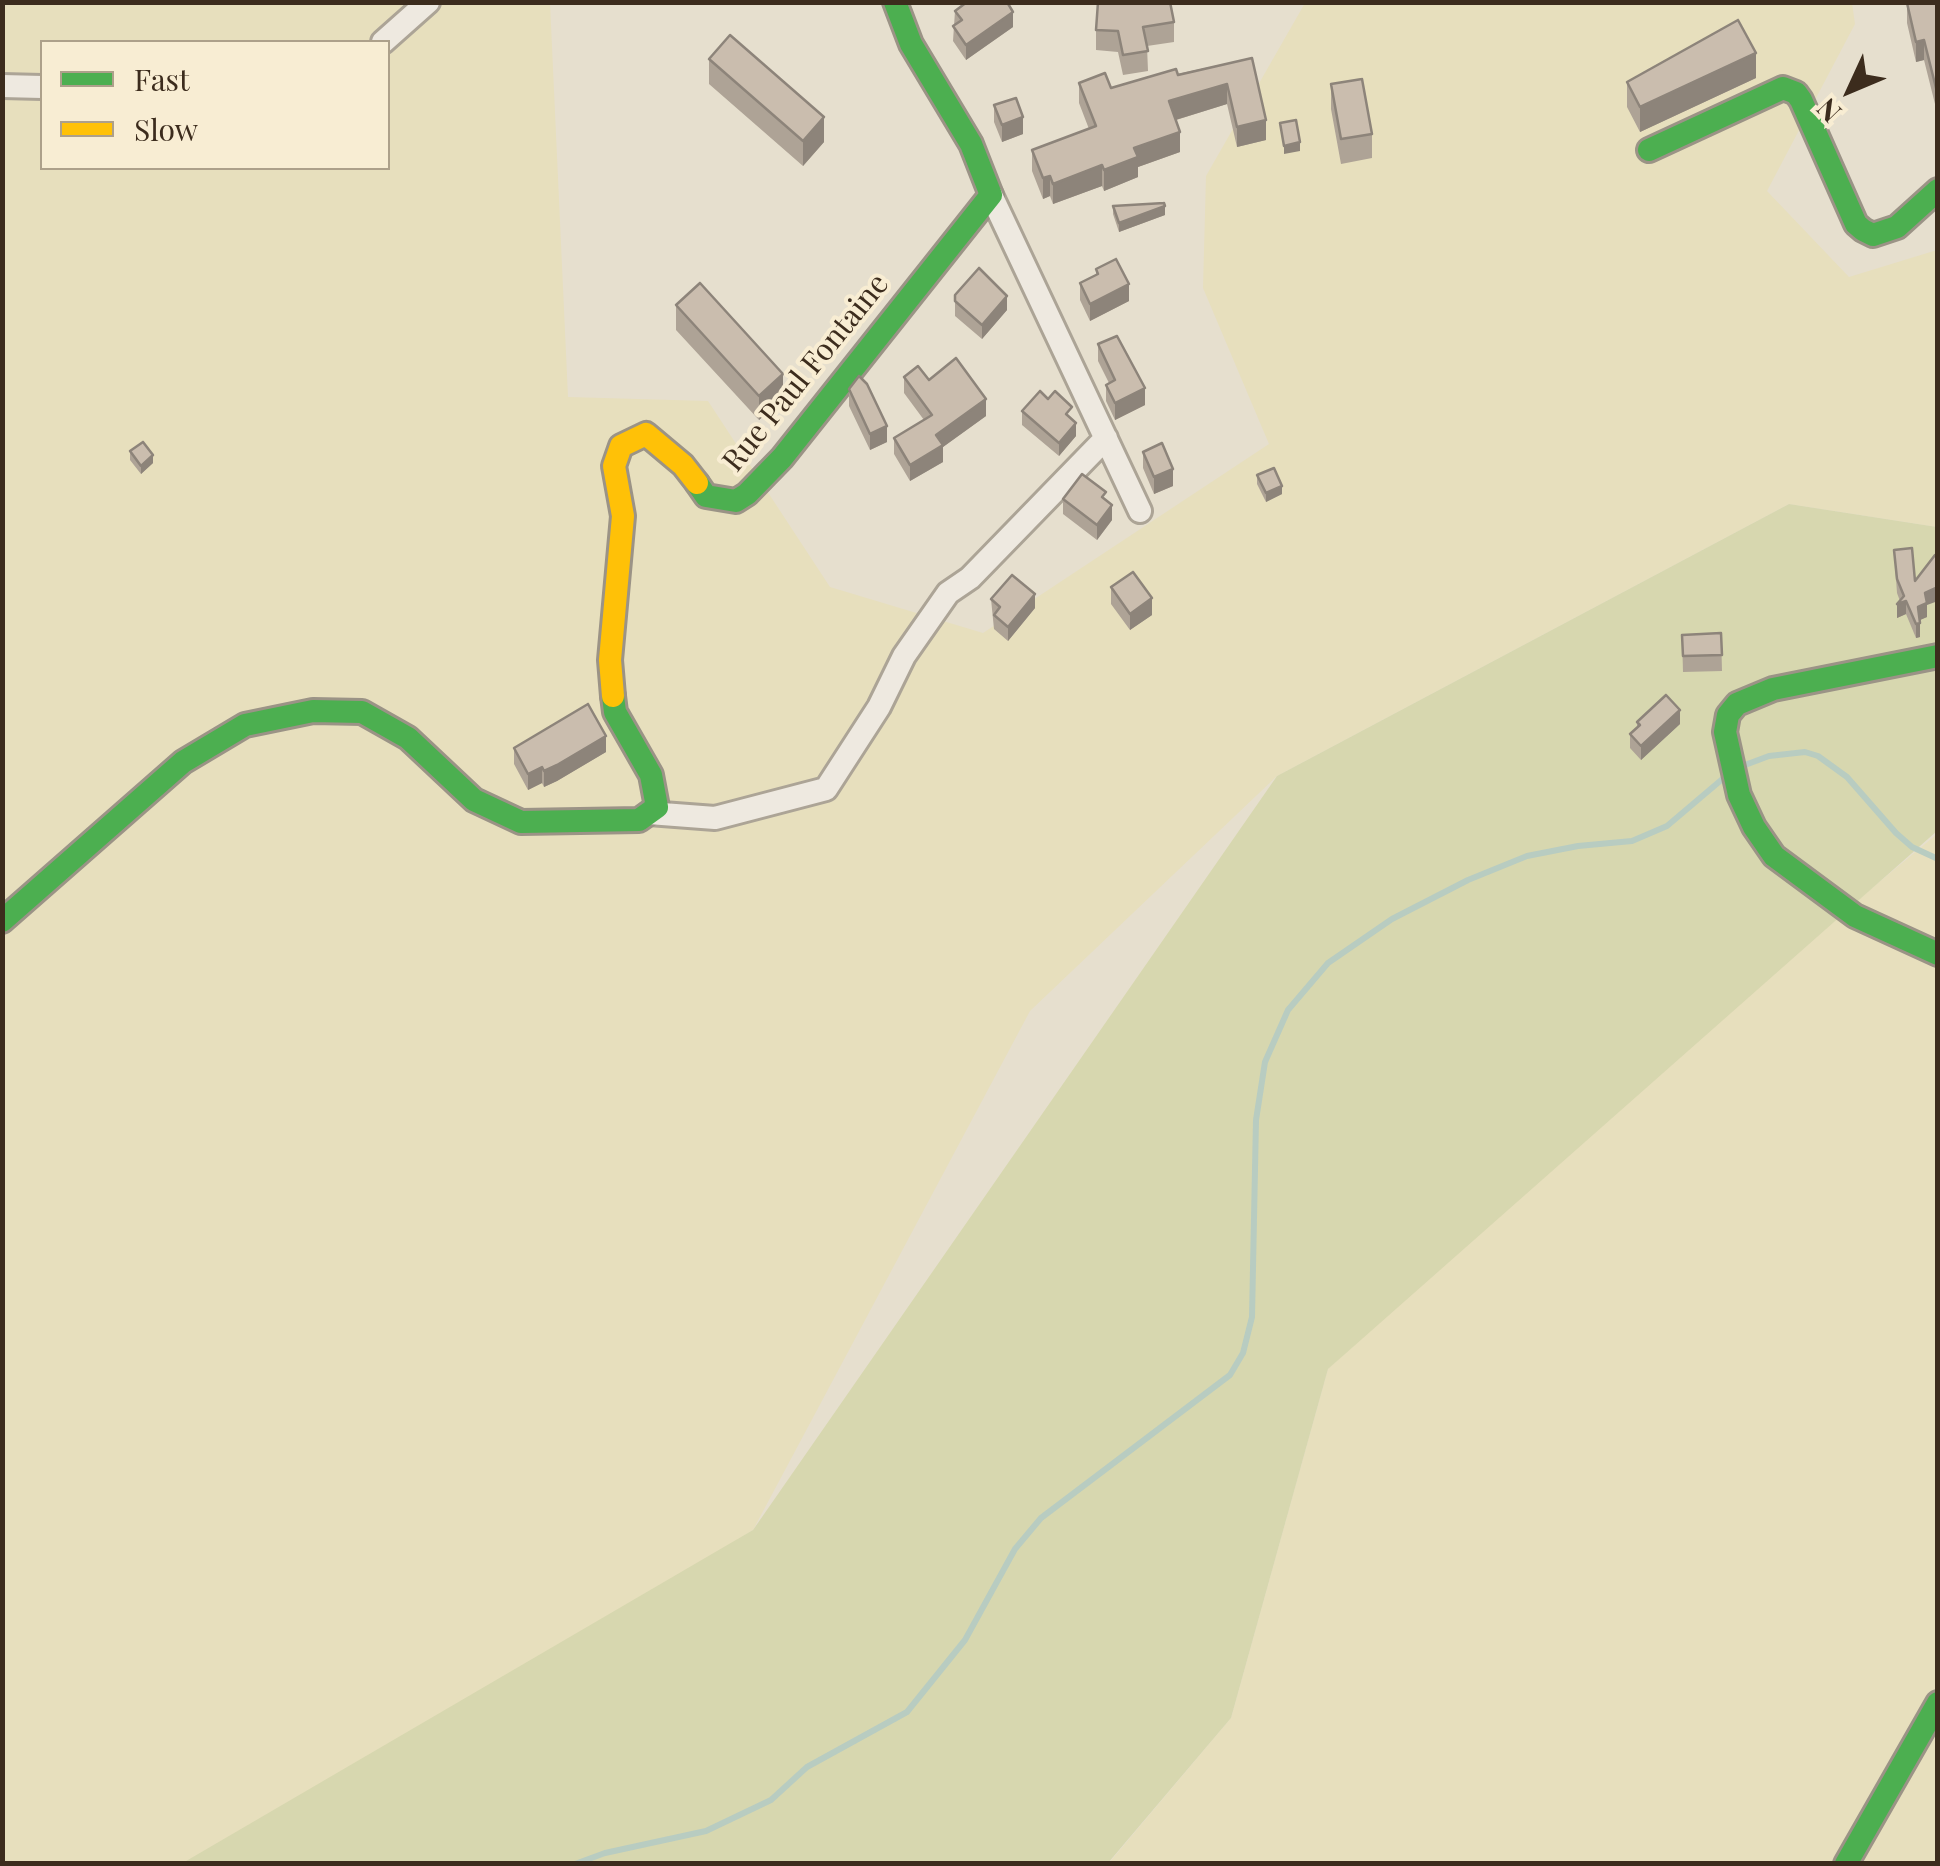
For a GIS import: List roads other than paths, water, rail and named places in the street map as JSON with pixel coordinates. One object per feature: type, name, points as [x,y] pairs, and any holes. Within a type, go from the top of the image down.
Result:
[{"type":"street","points":[[385,40],[428,2]]},
{"type":"street","points":[[895,2],[911,44],[971,144],[991,195],[1140,511]]},
{"type":"street","points":[[2,86],[40,87]]},
{"type":"street","points":[[1649,150],[1783,88],[1796,93],[1801,100],[1856,224],[1863,230],[1873,235],[1897,227],[1938,190]]},
{"type":"street","name":"Rue Paul Fontaine","points":[[649,813],[657,807],[652,776],[615,712],[610,660],[623,548],[623,516],[614,466],[621,446],[646,434],[683,465],[706,496],[736,501],[748,494],[782,458],[991,195]]},
{"type":"street","points":[[2,921],[183,762],[245,725],[313,710],[362,712],[408,738],[474,800],[521,822],[639,820],[649,813],[715,818],[826,789],[879,707],[904,656],[948,593],[970,578],[1106,438]]},
{"type":"street","points":[[1938,656],[1773,689],[1737,704],[1728,715],[1725,732],[1739,795],[1774,856],[1855,916],[1938,954]]},
{"type":"street","points":[[1846,1864],[1938,1703]]},
{"type":"waterway","points":[[1745,765],[1769,756],[1805,752],[1818,756],[1847,777],[1912,847],[1938,859]]},
{"type":"waterway","points":[[575,1864],[605,1853],[706,1831],[771,1800],[807,1767],[907,1712],[965,1640],[1015,1549],[1041,1518],[1230,1375],[1243,1353],[1252,1317],[1256,1120],[1265,1062],[1288,1010],[1328,963],[1392,919],[1468,880],[1527,856],[1632,841],[1667,826],[1726,776]]}]
